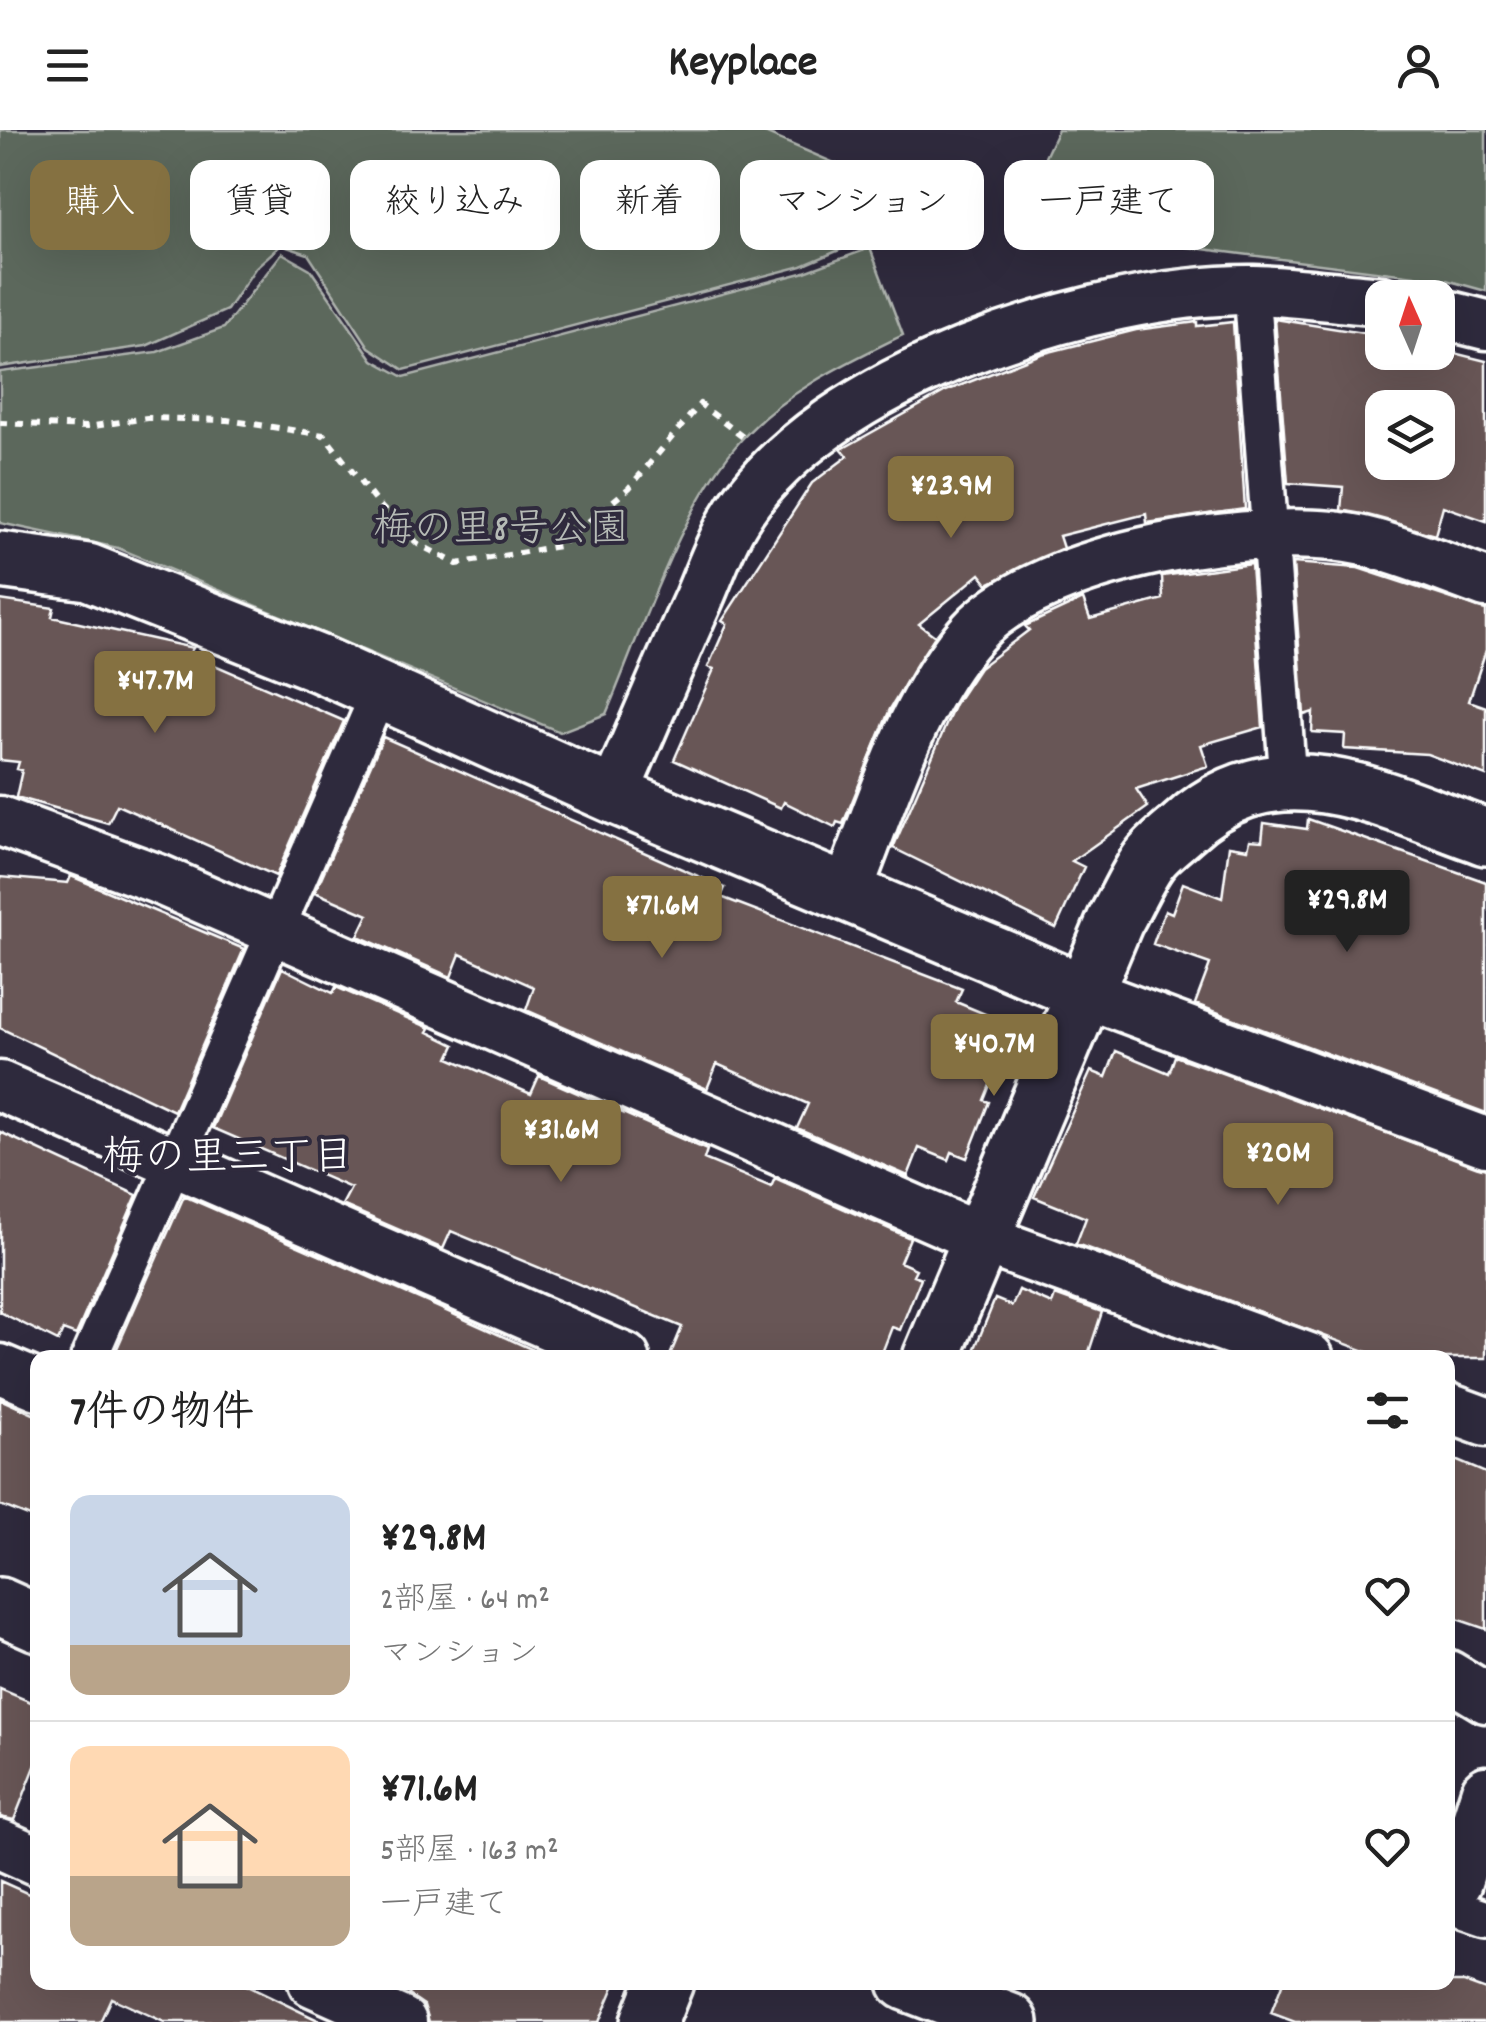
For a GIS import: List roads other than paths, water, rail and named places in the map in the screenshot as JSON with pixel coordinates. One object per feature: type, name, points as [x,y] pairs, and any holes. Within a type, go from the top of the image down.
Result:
[{"type":"street","points":[[614,794],[735,517],[777,464],[855,405],[959,354],[1037,326],[1146,301],[1252,290],[1365,300]]},
{"type":"street","points":[[1252,290],[1288,780]]},
{"type":"street","points":[[1455,316],[1486,324]]},
{"type":"street","points":[[847,891],[915,727],[941,676],[975,629],[1020,598],[1086,568],[1134,553],[1314,534],[1364,541],[1486,583]]},
{"type":"street","points":[[0,560],[88,572],[380,690],[614,794],[1086,993],[1486,1142]]},
{"type":"street","points":[[92,1350],[380,690]]},
{"type":"street","points":[[934,1350],[1116,922],[1150,859],[1204,808],[1259,785],[1288,780],[1334,785],[1486,837]]},
{"type":"street","points":[[0,821],[140,872],[273,928],[982,1238],[1287,1350]]},
{"type":"street","points":[[0,1086],[607,1350]]},
{"type":"street","points":[[0,1369],[30,1382]]},
{"type":"street","points":[[1455,1411],[1486,1422]]},
{"type":"street","points":[[0,1606],[30,1619]]},
{"type":"street","points":[[1455,1679],[1486,1698]]},
{"type":"street","points":[[1455,1886],[1486,1791]]},
{"type":"street","points":[[0,1844],[30,1857]]},
{"type":"street","points":[[1455,1908],[1486,1919]]},
{"type":"street","points":[[331,1990],[402,2022]]},
{"type":"street","points":[[649,2022],[663,1990]]},
{"type":"street","points":[[927,1990],[1010,2022]]},
{"type":"district","name":"梅の里三丁目","points":[[228,1154]]},
{"type":"park label","name":"梅の里8号公園","points":[[501,526]]}]
